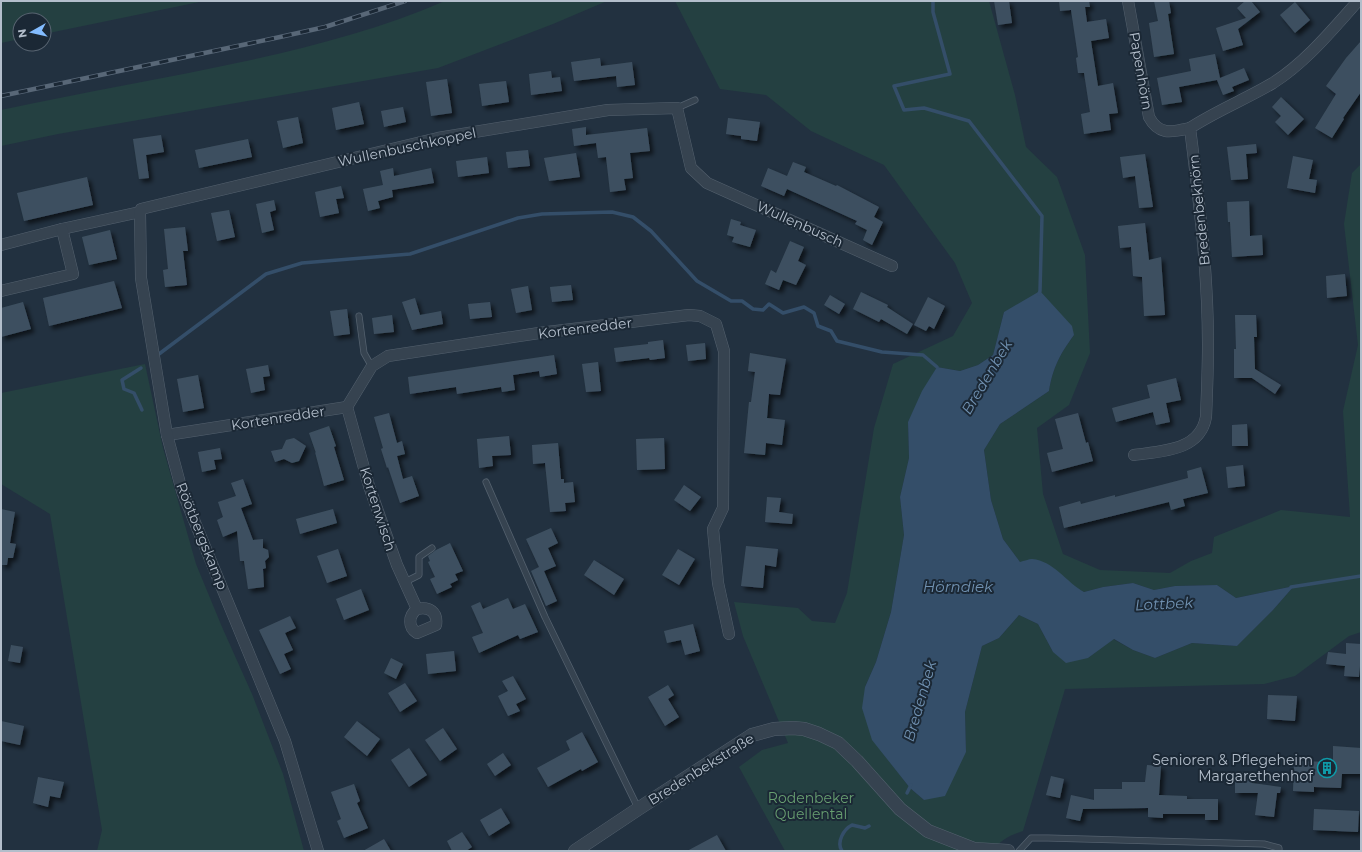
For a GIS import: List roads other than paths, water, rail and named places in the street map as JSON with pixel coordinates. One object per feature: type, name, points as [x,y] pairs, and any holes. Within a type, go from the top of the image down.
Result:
[{"type":"street","name":"Papenhörn","points":[[1128,1],[1149,117],[1153,124],[1160,130],[1173,131],[1190,128]]},
{"type":"street","points":[[1190,128],[1204,119],[1245,99],[1298,64],[1328,35],[1358,1]]},
{"type":"street","name":"Wullenbusch","points":[[677,108],[691,168],[707,183],[892,266]]},
{"type":"street","name":"Wullenbuschkoppel","points":[[1,245],[438,138],[608,110],[677,108]]},
{"type":"street","name":"Bredenbekhörn","points":[[1134,455],[1170,450],[1184,446],[1201,432],[1206,417],[1208,345],[1206,280],[1200,200],[1190,128]]},
{"type":"street","name":"Röötbergskamp","points":[[140,210],[141,278],[167,435],[182,491],[285,741],[318,851]]},
{"type":"street","points":[[1,291],[73,274],[62,229]]},
{"type":"street","name":"Kortenredder","points":[[167,435],[348,407],[372,367],[388,356],[538,333],[690,315],[700,316],[716,324],[724,351],[723,508],[713,529],[718,583],[729,634]]},
{"type":"street","name":"Kortenwisch","points":[[348,407],[369,486],[397,565],[417,609]]},
{"type":"street","name":"Bredenbekstraße","points":[[575,851],[752,735],[774,729],[793,728],[804,729],[819,734],[838,743],[857,761],[900,809],[928,831],[974,849],[1008,851]]},
{"type":"lane","points":[[677,108],[695,100]]},
{"type":"lane","points":[[360,316],[364,353],[372,367]]},
{"type":"lane","points":[[486,482],[545,617],[638,809]]},
{"type":"lane","points":[[405,582],[419,575],[419,557],[432,548]]},
{"type":"lane","points":[[1019,851],[1030,838],[1048,838],[1264,844],[1279,848],[1279,851]]},
{"type":"water","name":"Hörndiek","points":[[1040,291],[1072,326],[1074,335],[1058,361],[1049,391],[1000,424],[984,450],[991,500],[1003,539],[1020,562],[1032,559],[1047,564],[1084,592],[1103,587],[1133,583],[1154,590],[1175,586],[1217,585],[1236,598],[1294,586],[1273,610],[1237,646],[1192,643],[1155,658],[1133,650],[1114,639],[1088,658],[1066,663],[1053,652],[1038,624],[1019,615],[999,638],[982,646],[965,712],[966,752],[945,796],[924,800],[910,788],[872,740],[862,708],[865,687],[876,662],[891,612],[904,535],[900,497],[909,458],[908,422],[922,391],[937,367],[960,371],[978,365],[993,355],[1004,312]]},
{"type":"waterway","name":"Bredenbek","points":[[933,1],[933,12],[950,74],[894,86],[904,110],[924,108],[969,121],[1042,216],[1039,294]]},
{"type":"waterway","points":[[159,354],[266,274],[302,263],[410,254],[518,218],[542,214],[612,212],[633,217],[651,231],[697,281],[731,301],[742,301],[753,309],[763,310],[769,304],[783,313],[804,307],[814,313],[818,326],[831,331],[837,341],[882,352],[923,355],[937,367]]},
{"type":"waterway","points":[[141,368],[122,380],[124,389],[134,393],[142,410]]},
{"type":"waterway","name":"Lottbek","points":[[1291,587],[1361,576]]},
{"type":"waterway","name":"Bredenbek","points":[[907,793],[911,785]]},
{"type":"waterway","name":"Bredenbek","points":[[842,851],[840,847],[840,840],[846,829],[852,825],[865,828],[869,826]]},
{"type":"railway","points":[[1,96],[325,27],[405,1]]},
{"type":"place","name":"Senioren & Pflegeheim Margarethenhof","points":[[1327,768]]},
{"type":"park label","name":"Rodenbeker Quellental","points":[[811,806]]}]
